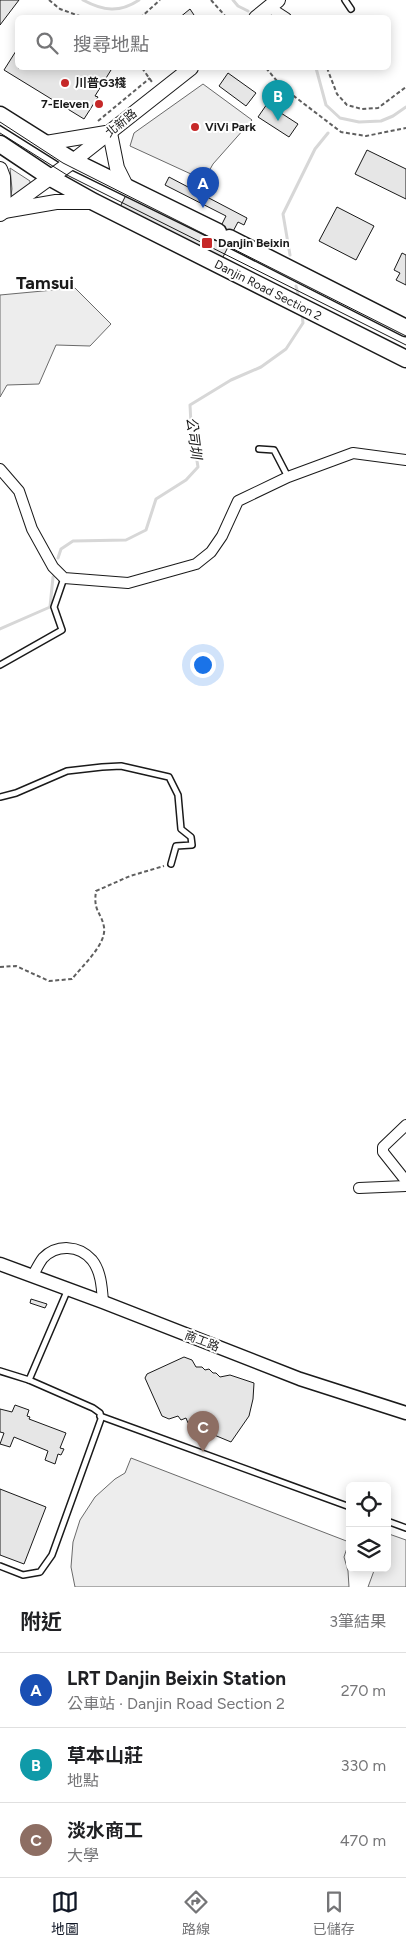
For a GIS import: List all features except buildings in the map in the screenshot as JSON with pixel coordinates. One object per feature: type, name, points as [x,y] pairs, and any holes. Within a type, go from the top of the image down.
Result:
[{"type":"main road","points":[[259,15],[273,3]]},
{"type":"main road","name":"北新路","points":[[2,212],[51,178],[188,70]]},
{"type":"main road","points":[[0,115],[73,161],[224,235],[406,328]]},
{"type":"main road","points":[[46,143],[110,133],[117,168],[126,186]]},
{"type":"main road","name":"Danjin Road Section 2","points":[[0,144],[51,178],[94,202],[406,359]]},
{"type":"main road","points":[[0,169],[3,177],[2,212],[56,202],[94,202]]},
{"type":"street","points":[[273,3],[283,15]]},
{"type":"street","points":[[0,469],[19,491],[32,529],[53,567],[64,578],[128,583],[196,564],[211,552],[222,536],[238,500],[288,477],[353,453],[406,460]]},
{"type":"street","points":[[406,1125],[383,1148],[383,1152],[406,1181]]},
{"type":"street","points":[[359,1188],[406,1186]]},
{"type":"street","points":[[33,1275],[42,1260],[52,1251],[67,1248],[80,1251],[93,1261],[101,1283],[103,1302]]},
{"type":"street","name":"商工路","points":[[0,1264],[33,1275],[300,1379],[406,1413]]},
{"type":"lane","points":[[345,0],[351,9]]},
{"type":"lane","points":[[259,449],[274,450],[288,477]]},
{"type":"lane","points":[[0,665],[62,630],[54,607],[64,578]]},
{"type":"lane","points":[[0,797],[67,771],[121,766],[170,777],[178,795],[180,829],[191,837],[192,845],[176,846],[171,864]]},
{"type":"lane","points":[[29,1380],[68,1289]]},
{"type":"lane","points":[[0,1371],[29,1380],[93,1408],[100,1413],[101,1419],[52,1555],[40,1572],[23,1575],[0,1566]]},
{"type":"lane","points":[[100,1416],[346,1506]]},
{"type":"lane","points":[[391,1522],[406,1528]]},
{"type":"path","points":[[49,0],[60,9],[76,15]]},
{"type":"path","points":[[143,15],[160,0]]},
{"type":"path","points":[[211,0],[224,15]]},
{"type":"path","points":[[144,70],[159,92]]},
{"type":"path","points":[[268,70],[282,86],[341,132],[366,136],[406,128]]},
{"type":"path","points":[[328,70],[337,94],[347,105],[362,109],[378,108],[406,87]]},
{"type":"path","points":[[92,126],[150,78]]},
{"type":"path","points":[[0,967],[16,966],[50,981],[72,979],[102,942],[105,928],[94,904],[96,891],[130,876],[171,864]]},
{"type":"shaded area","name":"ViVi Park","points":[[203,84],[252,120],[213,164],[204,180],[130,146],[134,133]]},
{"type":"shaded area","points":[[10,168],[30,181],[30,185],[10,201],[12,189]]},
{"type":"shaded area","points":[[75,288],[111,324],[90,346],[56,345],[39,384],[7,385],[0,397],[0,295]]},
{"type":"shaded area","points":[[131,1458],[346,1541],[344,1557],[346,1572],[348,1572],[349,1587],[75,1587],[71,1567],[73,1542],[80,1520],[95,1497],[115,1479],[125,1473]]},
{"type":"shaded area","points":[[391,1535],[406,1540],[406,1587],[368,1587],[374,1572],[391,1572]]},
{"type":"waterway","name":"公司圳","points":[[83,0],[111,9],[125,7],[139,0]]},
{"type":"waterway","name":"公司圳","points":[[233,0],[238,6],[248,11]]},
{"type":"waterway","name":"公司圳","points":[[317,70],[326,105],[340,118],[359,122],[381,121],[393,116],[406,107]]},
{"type":"waterway","name":"公司圳","points":[[290,255],[283,214],[315,149],[328,133]]},
{"type":"waterway","name":"公司圳","points":[[296,286],[299,298]]},
{"type":"waterway","name":"公司圳","points":[[58,558],[61,549],[73,541],[126,540],[146,530],[156,499],[186,480],[198,467],[190,405],[231,380],[261,367],[286,349],[303,323],[302,314]]},
{"type":"waterway","name":"公司圳","points":[[0,629],[50,607],[53,577]]},
{"type":"tram line","points":[[0,122],[63,163],[406,336]]},
{"type":"tram line","points":[[0,133],[67,175],[406,345]]},
{"type":"place","name":"川普G3棧","points":[[65,83]]},
{"type":"place","name":"7-Eleven","points":[[99,104]]},
{"type":"place","name":"草本山莊","points":[[278,121]]},
{"type":"place","name":"ViVi Park","points":[[195,127]]},
{"type":"place","name":"LRT Danjin Beixin Station","points":[[203,208]]},
{"type":"place","name":"Danjin Beixin","points":[[207,243]]},
{"type":"place","name":"淡水商工","points":[[203,1452]]},
{"type":"district","name":"Tamsui","points":[[45,283]]}]
